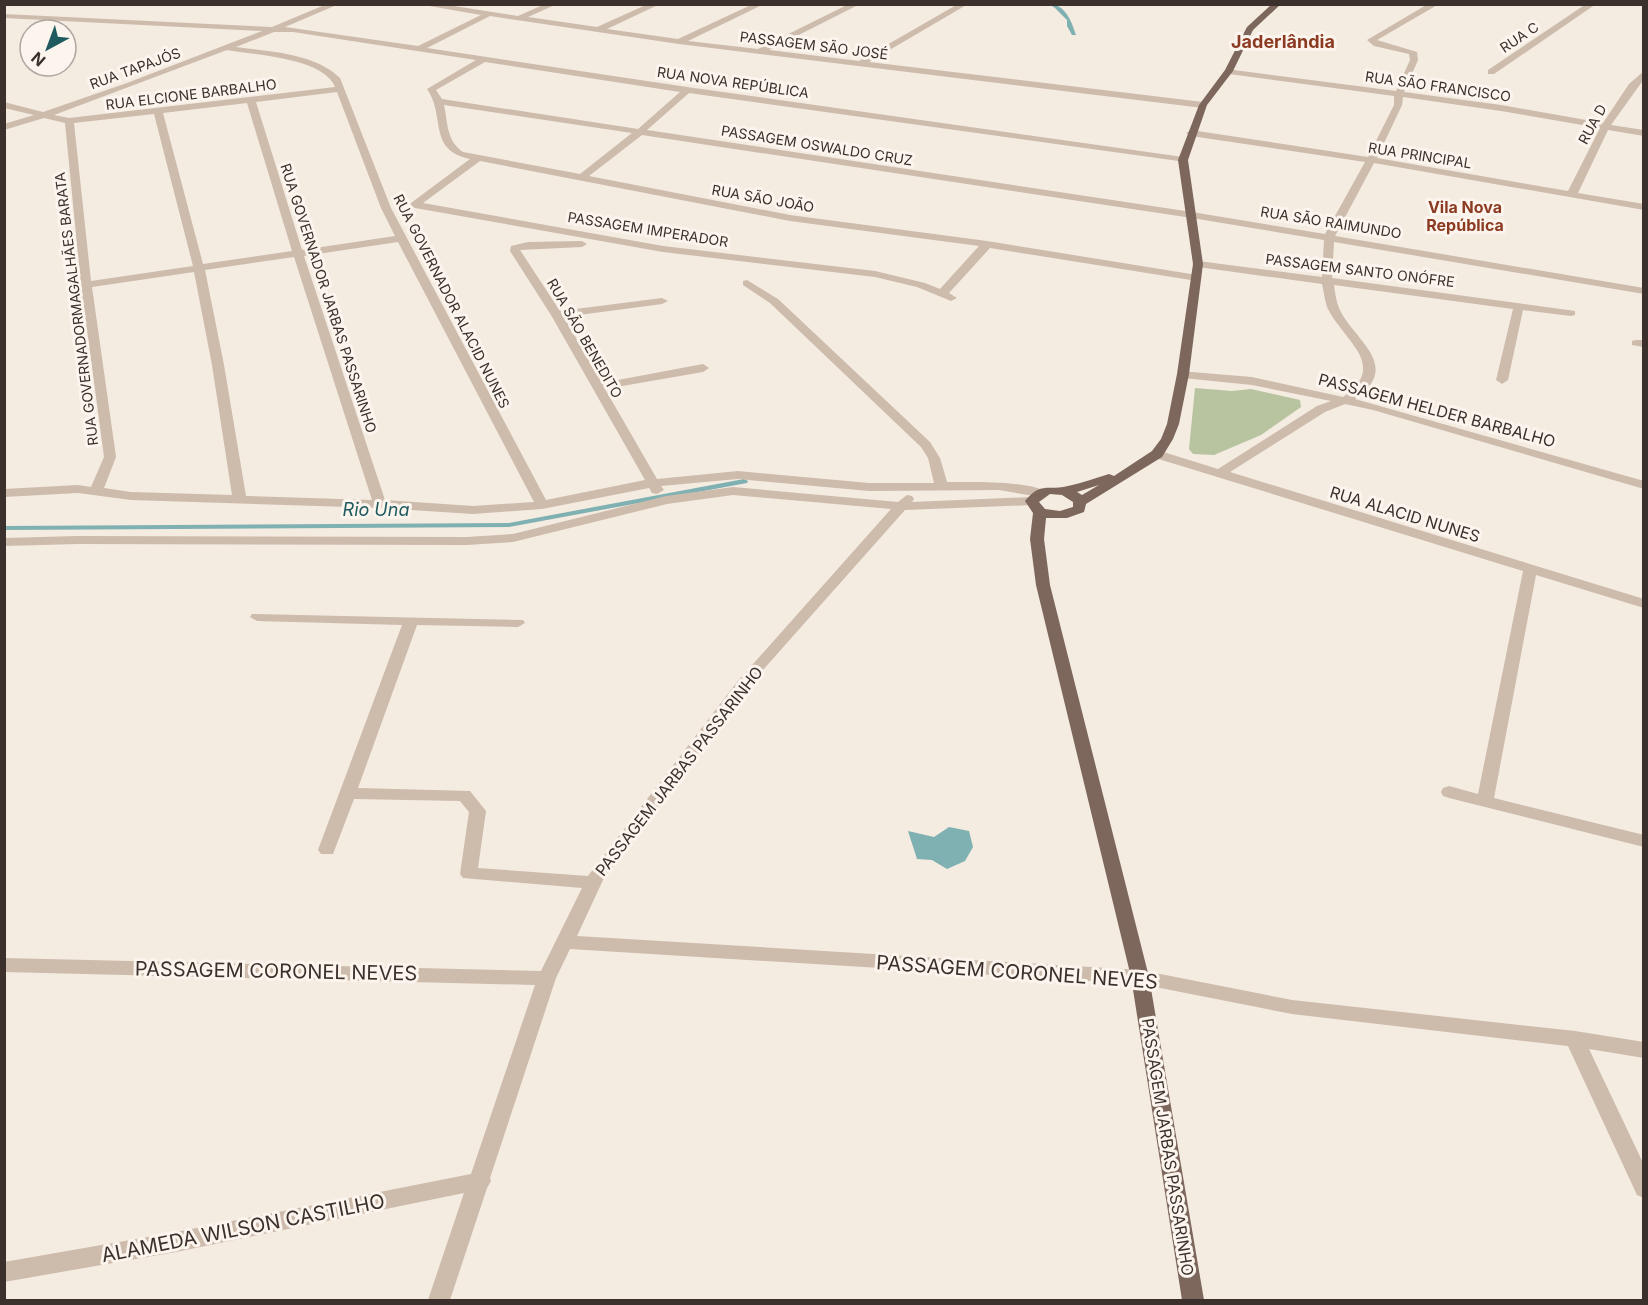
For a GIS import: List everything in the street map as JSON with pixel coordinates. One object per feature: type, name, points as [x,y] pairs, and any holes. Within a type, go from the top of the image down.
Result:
[{"type":"main road","points":[[1080,502],[1157,454],[1167,440],[1173,424],[1183,374],[1198,264],[1183,160],[1203,105],[1229,71],[1250,29],[1277,4]]},
{"type":"main road","points":[[1066,491],[1127,472]]},
{"type":"main road","points":[[1037,539],[1059,516],[1071,514],[1079,509],[1080,502],[1076,496],[1066,491],[1056,490],[1037,501],[1059,516]]},
{"type":"main road","name":"PASSAGEM JARBAS PASSARINHO","points":[[1037,501],[1037,539],[1043,585],[1140,977],[1193,1300]]},
{"type":"street","name":"RUA TAPAJÓS","points":[[4,128],[45,116],[276,30],[335,4]]},
{"type":"street","name":"PASSAGEM SÃO JOSÉ","points":[[422,4],[679,42],[1203,105]]},
{"type":"street","points":[[517,19],[553,4]]},
{"type":"street","points":[[598,30],[656,4]]},
{"type":"street","points":[[679,42],[760,4]]},
{"type":"street","points":[[761,51],[856,4]]},
{"type":"street","points":[[860,64],[964,4]]},
{"type":"street","points":[[1220,473],[1321,409],[1346,400],[1362,389],[1368,375],[1368,362],[1363,347],[1334,310],[1327,280],[1329,237],[1398,105],[1399,94],[1414,60],[1413,52],[1377,44],[1371,40],[1435,4]]},
{"type":"street","name":"RUA C","points":[[1491,72],[1592,4]]},
{"type":"street","points":[[419,49],[487,15]]},
{"type":"street","name":"RUA NOVA REPÚBLICA","points":[[4,16],[276,30],[1183,160]]},
{"type":"street","name":"RUA GOVERNADOR ALACID NUNES","points":[[227,48],[293,59],[325,69],[336,78],[386,208],[542,505]]},
{"type":"street","name":"RUA SÃO JOÃO","points":[[484,59],[431,89],[438,101],[444,136],[450,149],[477,158],[790,218],[987,244],[1197,278]]},
{"type":"street","name":"RUA SÃO FRANCISCO","points":[[1229,71],[1399,94],[1644,133]]},
{"type":"street","name":"RUA D","points":[[1572,194],[1605,126],[1628,89],[1644,73]]},
{"type":"street","name":"RUA ELCIONE BARBALHO","points":[[45,116],[69,121],[341,89]]},
{"type":"street","points":[[581,178],[641,131],[687,90]]},
{"type":"street","name":"RUA GOVERNADOR JARBAS PASSARINHO","points":[[251,100],[298,254],[380,504]]},
{"type":"street","name":"PASSAGEM OSWALDO CRUZ","points":[[438,101],[1192,215]]},
{"type":"street","points":[[4,105],[45,116]]},
{"type":"street","points":[[158,112],[199,268],[218,365],[240,501]]},
{"type":"street","name":"RUA GOVERNADORMAGALHÃES BARATA","points":[[69,121],[86,285],[110,457],[96,491]]},
{"type":"street","name":"RUA PRINCIPAL","points":[[1191,133],[1371,160],[1644,207]]},
{"type":"street","name":"PASSAGEM IMPERADOR","points":[[477,158],[415,205],[663,249],[875,274],[947,296],[987,244]]},
{"type":"street","name":"RUA SÃO RAIMUNDO","points":[[1192,215],[1644,291]]},
{"type":"street","points":[[86,285],[401,238]]},
{"type":"street","name":"RUA SÃO BENEDITO","points":[[582,244],[528,245],[516,248],[518,256],[557,315],[652,483],[664,499]]},
{"type":"street","name":"PASSAGEM SANTO ONÓFRE","points":[[1198,264],[1572,313]]},
{"type":"street","points":[[747,284],[774,301],[926,445],[934,458],[942,487]]},
{"type":"street","points":[[557,315],[662,301]]},
{"type":"street","points":[[1502,380],[1519,305]]},
{"type":"street","points":[[597,387],[703,368]]},
{"type":"street","name":"PASSAGEM HELDER BARBALHO","points":[[1183,374],[1252,381],[1346,400],[1644,486]]},
{"type":"street","name":"RUA ALACID NUNES","points":[[1157,454],[1644,604]]},
{"type":"street","points":[[4,493],[78,489],[131,496],[380,504],[473,510],[542,505],[652,483],[738,475],[869,487],[999,486],[1037,501]]},
{"type":"street","name":"PASSAGEM JARBAS PASSARINHO","points":[[439,1300],[548,978],[593,883],[742,685],[903,506],[917,487]]},
{"type":"street","points":[[4,542],[66,540],[467,541],[513,538],[664,499],[733,492],[903,506],[1037,501]]},
{"type":"street","points":[[1485,801],[1530,570]]},
{"type":"street","points":[[256,617],[518,623]]},
{"type":"street","points":[[327,850],[411,621]]},
{"type":"street","points":[[349,792],[464,795],[478,811],[470,873],[593,883]]},
{"type":"street","points":[[1449,792],[1644,841]]},
{"type":"street","name":"PASSAGEM CORONEL NEVES","points":[[566,942],[1140,977],[1292,1007],[1575,1039],[1644,1050]]},
{"type":"street","name":"PASSAGEM CORONEL NEVES","points":[[4,965],[548,978]]},
{"type":"street","points":[[1575,1039],[1644,1189]]},
{"type":"street","name":"ALAMEDA WILSON CASTILHO","points":[[4,1272],[176,1242],[481,1181]]},
{"type":"green space","points":[[1195,388],[1232,391],[1251,389],[1300,400],[1301,407],[1261,435],[1214,455],[1193,454],[1189,449]]},
{"type":"water","points":[[949,827],[969,831],[973,847],[965,861],[947,869],[932,860],[917,859],[908,831],[934,837]]},
{"type":"waterway","points":[[1051,4],[1069,20],[1069,26],[1074,34]]},
{"type":"waterway","name":"Rio Una","points":[[4,528],[509,525],[744,481]]},
{"type":"district","name":"Jaderlândia","points":[[1283,41]]},
{"type":"district","name":"Vila Nova República","points":[[1465,216]]}]
